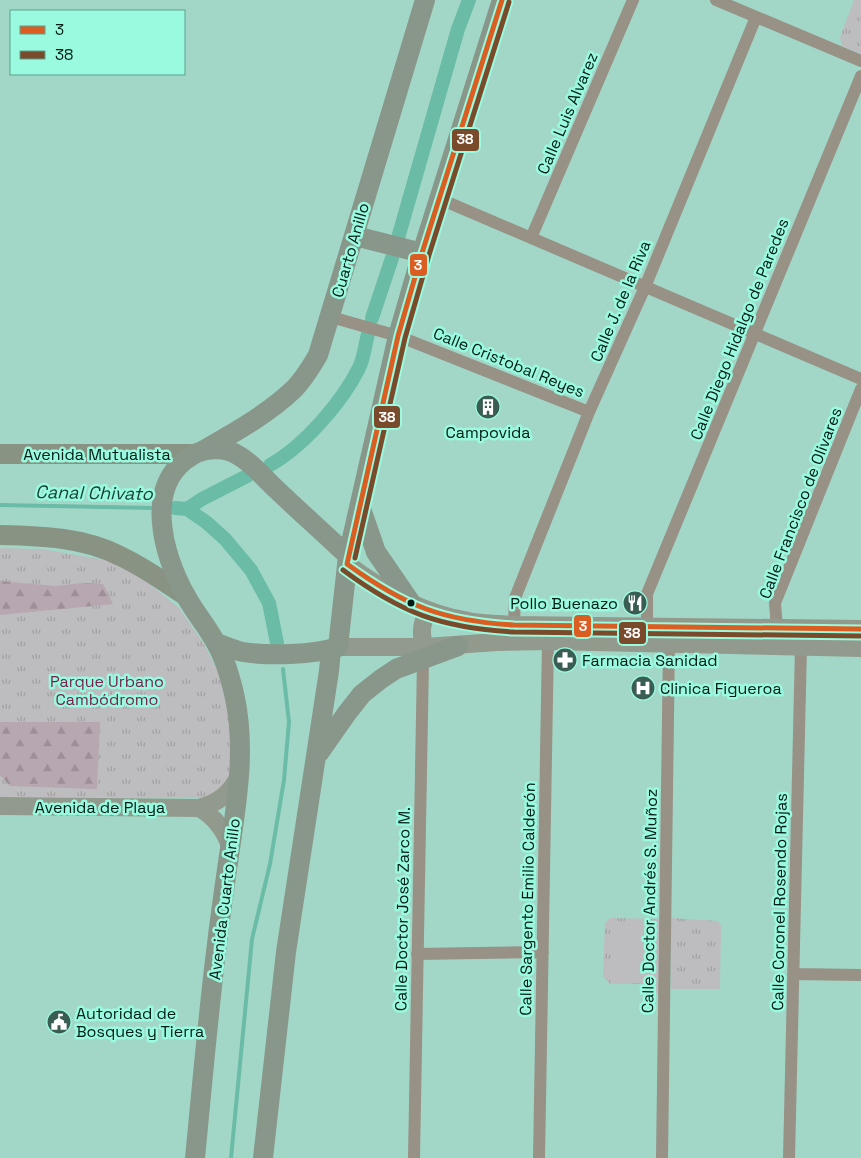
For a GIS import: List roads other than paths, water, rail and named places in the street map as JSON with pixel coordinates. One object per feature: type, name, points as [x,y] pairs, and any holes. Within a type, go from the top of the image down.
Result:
[{"type":"highway","name":"Cuarto Anillo","points":[[162,496],[168,479],[184,461],[242,428],[276,405],[295,388],[318,355],[425,0]]},
{"type":"highway","points":[[263,1158],[286,952],[315,759],[348,560],[391,334],[414,251],[440,199],[502,0]]},
{"type":"highway","points":[[355,236],[414,251]]},
{"type":"highway","points":[[199,452],[228,451],[248,463],[348,560]]},
{"type":"highway","name":"Avenida Cuarto Anillo","points":[[162,496],[165,545],[172,566],[186,596],[200,620],[217,643],[229,671],[235,701],[239,740],[239,776],[217,944],[195,1158]]},
{"type":"highway","points":[[360,504],[376,552],[420,607]]},
{"type":"highway","points":[[217,643],[242,652],[267,654],[334,648]]},
{"type":"highway","points":[[315,759],[362,694],[396,669],[424,653],[458,646]]},
{"type":"main road","name":"Avenida Mutualista","points":[[0,454],[199,452]]},
{"type":"main road","points":[[0,535],[43,536],[82,542],[118,555],[147,570],[186,596]]},
{"type":"main road","points":[[348,560],[370,582],[420,607],[468,621],[514,625],[861,629]]},
{"type":"main road","points":[[334,648],[424,653],[421,629],[424,620],[420,607]]},
{"type":"main road","points":[[458,646],[497,642],[548,641],[861,648]]},
{"type":"main road","name":"Avenida de Playa","points":[[0,806],[199,808],[224,797],[239,776]]},
{"type":"main road","points":[[199,808],[212,816],[222,828],[230,846]]},
{"type":"street","name":"Calle Luis Alvarez","points":[[531,238],[633,0]]},
{"type":"street","points":[[716,0],[861,61]]},
{"type":"street","name":"Calle J. de la Riva","points":[[514,625],[515,598],[589,412],[645,287],[756,17]]},
{"type":"street","name":"Calle Diego Hidalgo de Paredes","points":[[647,627],[647,594],[861,76]]},
{"type":"street","points":[[440,199],[861,379]]},
{"type":"street","name":"Calle Cristobal Reyes","points":[[331,317],[391,334],[589,412]]},
{"type":"street","name":"Calle Francisco de Olivares","points":[[777,629],[776,603],[861,389]]},
{"type":"street","name":"Calle Sargento Emilio Calderón","points":[[539,1158],[548,641]]},
{"type":"street","name":"Calle Doctor Andrés S. Muñoz","points":[[662,1158],[669,644]]},
{"type":"street","name":"Calle Coronel Rosendo Rojas","points":[[788,1158],[801,647]]},
{"type":"street","name":"Calle Doctor José Zarco M.","points":[[414,1158],[424,653]]},
{"type":"street","points":[[417,954],[543,952]]},
{"type":"street","points":[[793,974],[861,975]]},
{"type":"waterway","points":[[398,238],[458,29],[469,0]]},
{"type":"waterway","points":[[372,318],[392,258]]},
{"type":"waterway","points":[[270,465],[283,457],[309,435],[343,395],[361,364],[368,334]]},
{"type":"waterway","points":[[187,509],[202,499],[247,476]]},
{"type":"waterway","name":"Canal Chivato","points":[[0,505],[155,508]]},
{"type":"waterway","name":"Canal Chivato","points":[[167,508],[187,509]]},
{"type":"waterway","points":[[175,508],[187,509],[206,522],[225,539],[251,570],[269,603],[277,643]]},
{"type":"waterway","points":[[231,1158],[252,939],[270,864],[284,780],[289,722],[283,669]]},
{"type":"place","name":"Campovida","points":[[488,407]]},
{"type":"place","name":"Pollo Buenazo","points":[[635,603]]},
{"type":"place","name":"Farmacia Sanidad","points":[[565,660]]},
{"type":"place","name":"Clinica Figueroa","points":[[643,688]]},
{"type":"place","name":"Autoridad de Bosques y Tierra","points":[[59,1022]]},
{"type":"park label","name":"Parque Urbano Cambódromo","points":[[107,690]]}]
